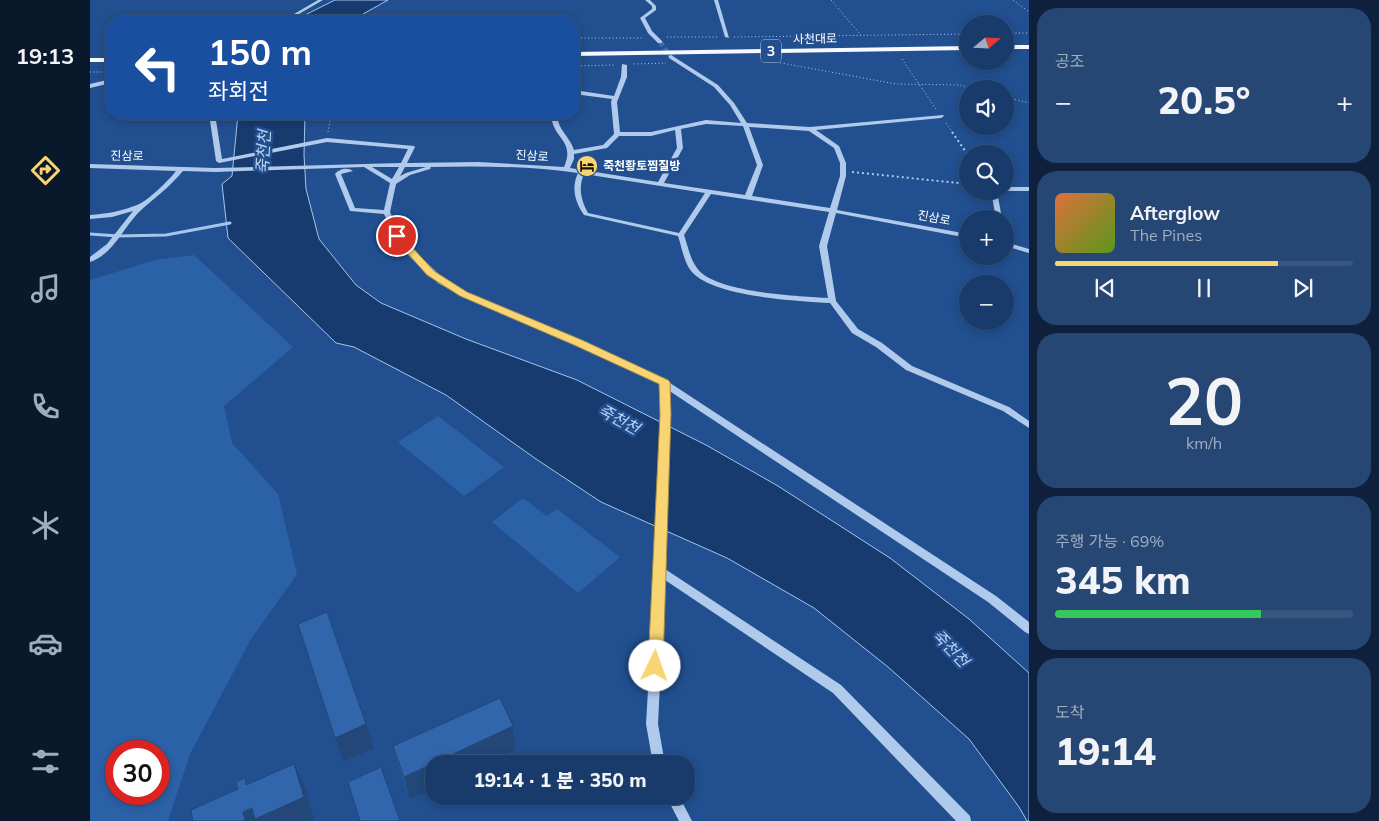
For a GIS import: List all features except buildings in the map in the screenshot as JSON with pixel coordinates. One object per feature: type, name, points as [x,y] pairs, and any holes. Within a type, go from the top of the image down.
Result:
[{"type":"main road","points":[[1014,42],[1029,41]]},
{"type":"main road","name":"사천대로","points":[[580,48],[959,42]]},
{"type":"main road","points":[[1014,47],[1029,47]]},
{"type":"main road","name":"사천대로","points":[[580,54],[959,48]]},
{"type":"main road","points":[[90,54],[105,54]]},
{"type":"main road","points":[[90,60],[105,60]]},
{"type":"street","points":[[294,15],[320,0]]},
{"type":"street","points":[[646,0],[654,6],[654,9],[642,18],[650,32],[659,40]]},
{"type":"street","points":[[716,0],[727,37]]},
{"type":"street","points":[[670,57],[716,86],[732,104],[745,124],[760,165],[748,197]]},
{"type":"street","points":[[617,134],[614,102],[624,77],[624,65]]},
{"type":"street","points":[[90,86],[105,82]]},
{"type":"street","points":[[580,93],[616,98]]},
{"type":"street","points":[[572,152],[605,147],[617,134],[650,134],[706,122],[810,129],[941,116]]},
{"type":"street","points":[[213,120],[219,161],[215,170]]},
{"type":"street","points":[[553,120],[572,152],[572,159],[566,170]]},
{"type":"street","points":[[660,184],[680,148],[678,128]]},
{"type":"street","points":[[810,129],[822,134],[837,147],[843,163],[843,171],[823,246],[832,301],[854,331],[878,345],[909,368],[1006,409],[1029,425]]},
{"type":"street","points":[[219,161],[324,141],[412,148],[394,183],[387,212],[397,236],[412,254],[441,281],[464,294],[578,342],[664,382],[992,599],[1029,629]]},
{"type":"street","points":[[394,183],[408,174],[440,164]]},
{"type":"street","name":"진삼로","points":[[90,166],[215,170],[364,165],[478,164],[566,170],[748,197],[959,234]]},
{"type":"street","points":[[364,165],[394,183]]},
{"type":"street","points":[[90,260],[115,241],[130,218],[168,185],[180,169]]},
{"type":"street","points":[[373,170],[341,171],[338,174],[352,210],[387,212]]},
{"type":"street","points":[[582,172],[577,182],[577,193],[582,209],[586,214],[681,235]]},
{"type":"street","points":[[1014,189],[1029,189]]},
{"type":"street","points":[[681,235],[710,191]]},
{"type":"street","points":[[90,217],[112,215],[146,204]]},
{"type":"street","points":[[681,235],[695,270],[704,278],[747,292],[832,301]]},
{"type":"street","points":[[1014,247],[1029,251]]},
{"type":"street","points":[[657,755],[652,724],[666,414],[664,382]]},
{"type":"street","points":[[660,571],[836,689],[965,821]]},
{"type":"street","points":[[677,805],[686,821]]},
{"type":"path","points":[[831,0],[861,35]]},
{"type":"path","points":[[1013,0],[1029,12]]},
{"type":"path","points":[[1014,33],[1029,33]]},
{"type":"path","points":[[580,38],[659,40],[727,37],[959,34]]},
{"type":"path","points":[[768,61],[896,84],[959,85]]},
{"type":"path","points":[[90,72],[105,72]]},
{"type":"path","points":[[1014,99],[1029,103]]},
{"type":"path","points":[[324,141],[329,120]]},
{"type":"path","points":[[843,171],[959,183]]},
{"type":"shaded area","points":[[194,255],[293,347],[224,406],[232,443],[278,494],[297,574],[251,639],[190,754],[168,821],[90,821],[90,280],[155,260]]},
{"type":"shaded area","points":[[438,416],[504,467],[464,496],[398,442]]},
{"type":"shaded area","points":[[523,498],[547,516],[557,509],[620,557],[578,593],[492,522]]},
{"type":"water","points":[[335,0],[388,0],[362,15],[305,15]]},
{"type":"water","name":"죽천천","points":[[237,120],[305,120],[306,189],[319,239],[356,285],[381,303],[466,339],[577,380],[706,445],[778,486],[890,558],[969,619],[1029,673],[1029,821],[1027,821],[1019,807],[969,739],[888,667],[814,608],[727,558],[601,502],[536,459],[446,395],[354,347],[336,343],[228,238],[222,184],[232,176]]},
{"type":"waterway","points":[[90,234],[118,236],[166,235],[230,223]]},
{"type":"tunnel","points":[[660,42],[671,57]]},
{"type":"place","name":"죽천황토찜질방","points":[[587,166]]},
{"type":"route","points":[[397,236],[430,273],[464,294],[578,342],[664,382],[666,414],[655,666]]}]
